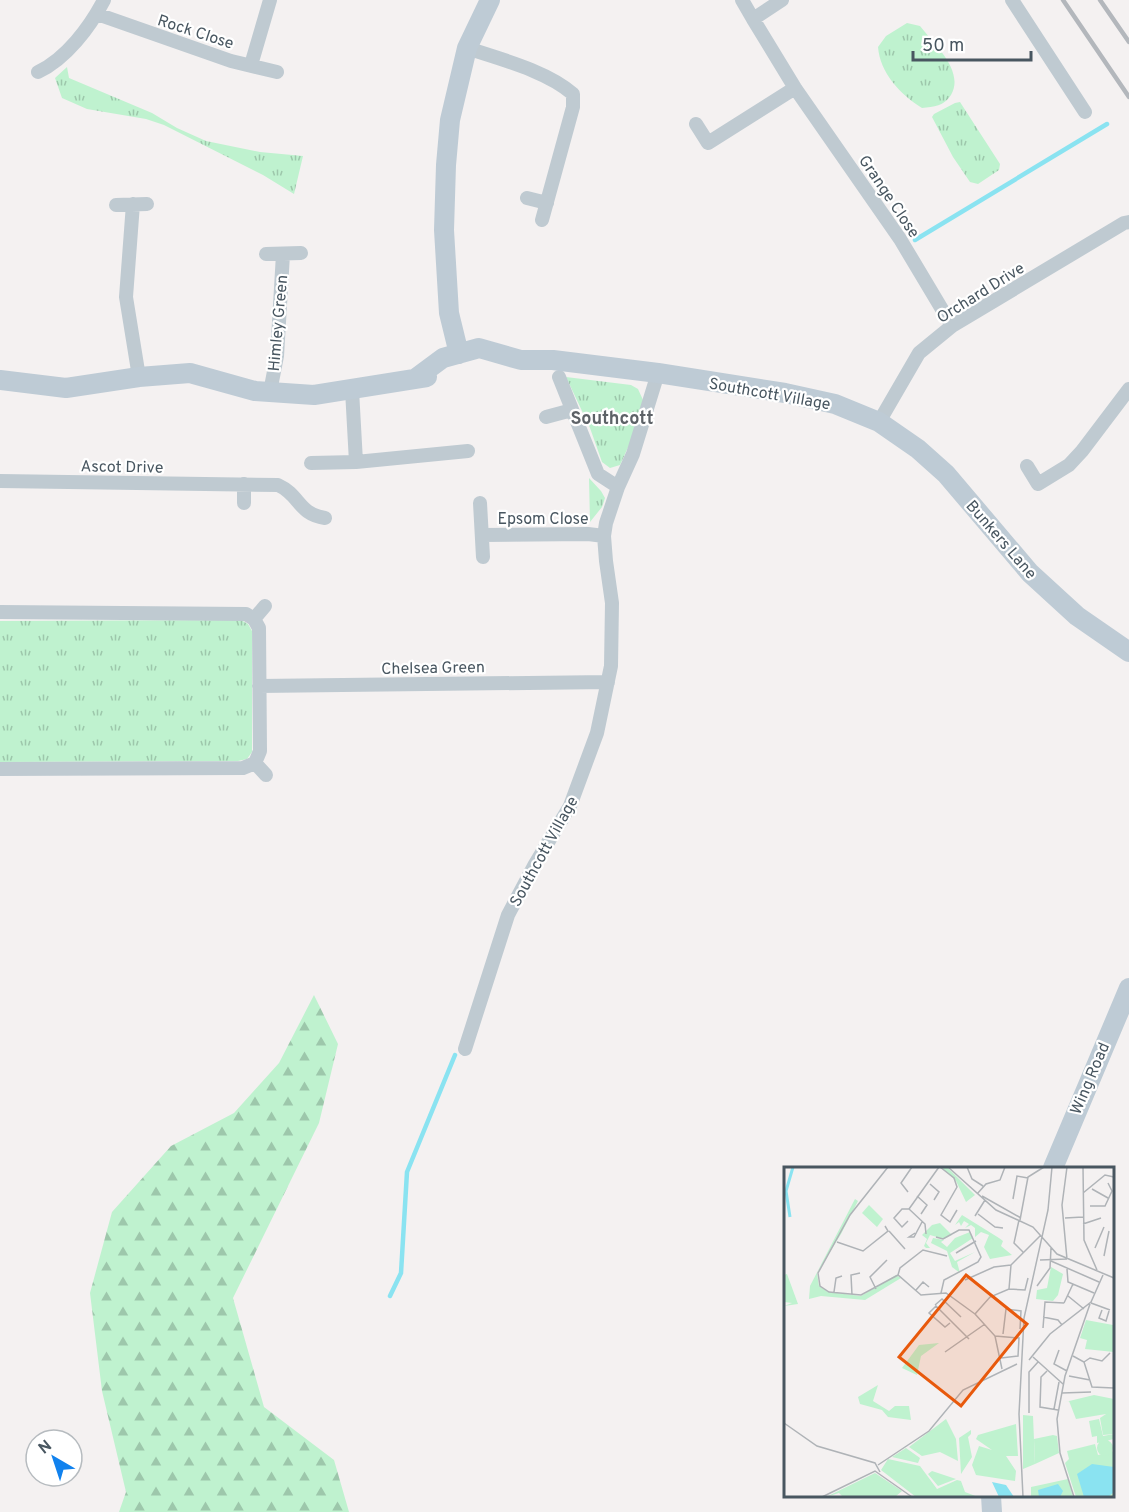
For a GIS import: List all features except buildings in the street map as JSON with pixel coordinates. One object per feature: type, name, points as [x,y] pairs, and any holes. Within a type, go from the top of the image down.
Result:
[{"type":"street","points":[[38,72],[53,63],[80,36],[97,14],[104,0]]},
{"type":"street","name":"Rock Close","points":[[252,65],[270,0]]},
{"type":"street","points":[[459,354],[449,313],[444,205],[450,120],[467,48],[490,0]]},
{"type":"street","name":"Grange Close","points":[[742,0],[795,88],[900,239],[952,326]]},
{"type":"street","points":[[753,19],[782,0]]},
{"type":"street","points":[[1012,0],[1085,112]]},
{"type":"street","name":"Rock Close","points":[[97,14],[221,57],[277,72]]},
{"type":"street","points":[[467,48],[532,71],[566,88],[573,94],[573,106],[542,220]]},
{"type":"street","points":[[696,124],[708,143],[795,88]]},
{"type":"street","points":[[527,198],[547,202]]},
{"type":"street","points":[[133,204],[126,297],[139,377]]},
{"type":"street","points":[[116,205],[147,204]]},
{"type":"street","name":"Orchard Drive","points":[[879,422],[919,353],[952,326],[1129,222]]},
{"type":"street","name":"Himley Green","points":[[266,254],[301,253]]},
{"type":"street","name":"Himley Green","points":[[270,392],[278,356],[283,254]]},
{"type":"street","name":"Southcott Village","points":[[459,354],[476,363],[498,367],[521,360],[553,360],[658,373],[784,393],[835,404],[879,422]]},
{"type":"street","name":"Himley Green","points":[[0,380],[66,388],[139,377],[190,374],[255,390],[314,395],[416,378],[443,358],[459,354]]},
{"type":"street","name":"Southcott Village","points":[[465,1049],[508,915],[570,806],[597,733],[611,666],[612,603],[604,536],[606,523],[618,487],[633,454],[658,373]]},
{"type":"street","points":[[560,378],[598,474],[618,487]]},
{"type":"street","points":[[1027,466],[1038,484],[1069,465],[1129,389]]},
{"type":"street","points":[[352,390],[356,462]]},
{"type":"street","points":[[546,417],[572,410]]},
{"type":"street","name":"Bunkers Lane","points":[[879,422],[918,449],[946,474],[1030,573],[1056,597],[1077,616],[1129,652]]},
{"type":"street","points":[[311,463],[356,462],[468,451]]},
{"type":"street","name":"Ascot Drive","points":[[0,481],[278,485],[290,491],[303,509],[312,516],[325,518]]},
{"type":"street","points":[[244,484],[244,503]]},
{"type":"street","name":"Epsom Close","points":[[480,503],[483,557]]},
{"type":"street","name":"Epsom Close","points":[[483,535],[588,534],[604,536]]},
{"type":"street","points":[[254,619],[265,606]]},
{"type":"street","points":[[0,612],[246,614],[254,619],[259,628],[260,751],[255,763],[243,768],[0,769]]},
{"type":"street","name":"Chelsea Green","points":[[259,686],[608,682]]},
{"type":"street","points":[[255,763],[266,775]]},
{"type":"street","name":"Wing Road","points":[[1053,1167],[1129,988]]},
{"type":"street","points":[[991,1497],[992,1512]]},
{"type":"green space","points":[[907,23],[920,26],[940,49],[951,67],[954,86],[951,95],[945,102],[938,105],[922,108],[892,82],[883,66],[878,47],[886,36]]},
{"type":"green space","points":[[67,67],[69,78],[152,113],[177,128],[206,141],[260,152],[303,156],[294,194],[263,175],[164,125],[146,119],[87,109],[62,98],[55,78]]},
{"type":"green space","points":[[960,102],[1000,164],[999,170],[978,184],[970,182],[953,157],[932,117]]},
{"type":"green space","points":[[566,377],[631,385],[638,389],[643,400],[630,443],[620,465],[610,468],[602,462],[590,428]]},
{"type":"green space","points":[[589,478],[605,498],[602,507],[590,522]]},
{"type":"green space","points":[[241,620],[248,624],[252,631],[252,752],[247,759],[238,761],[0,762],[0,621]]},
{"type":"green space","points":[[314,995],[338,1044],[319,1123],[233,1298],[264,1407],[334,1460],[349,1512],[119,1512],[126,1492],[102,1391],[90,1293],[112,1212],[171,1146],[234,1113],[279,1063]]},
{"type":"waterway","points":[[915,240],[1107,124]]},
{"type":"waterway","points":[[390,1296],[401,1273],[407,1172],[455,1055]]},
{"type":"railway","points":[[1063,0],[1129,97]]},
{"type":"railway","points":[[1100,0],[1129,42]]},
{"type":"district","name":"Southcott","points":[[612,418]]}]
